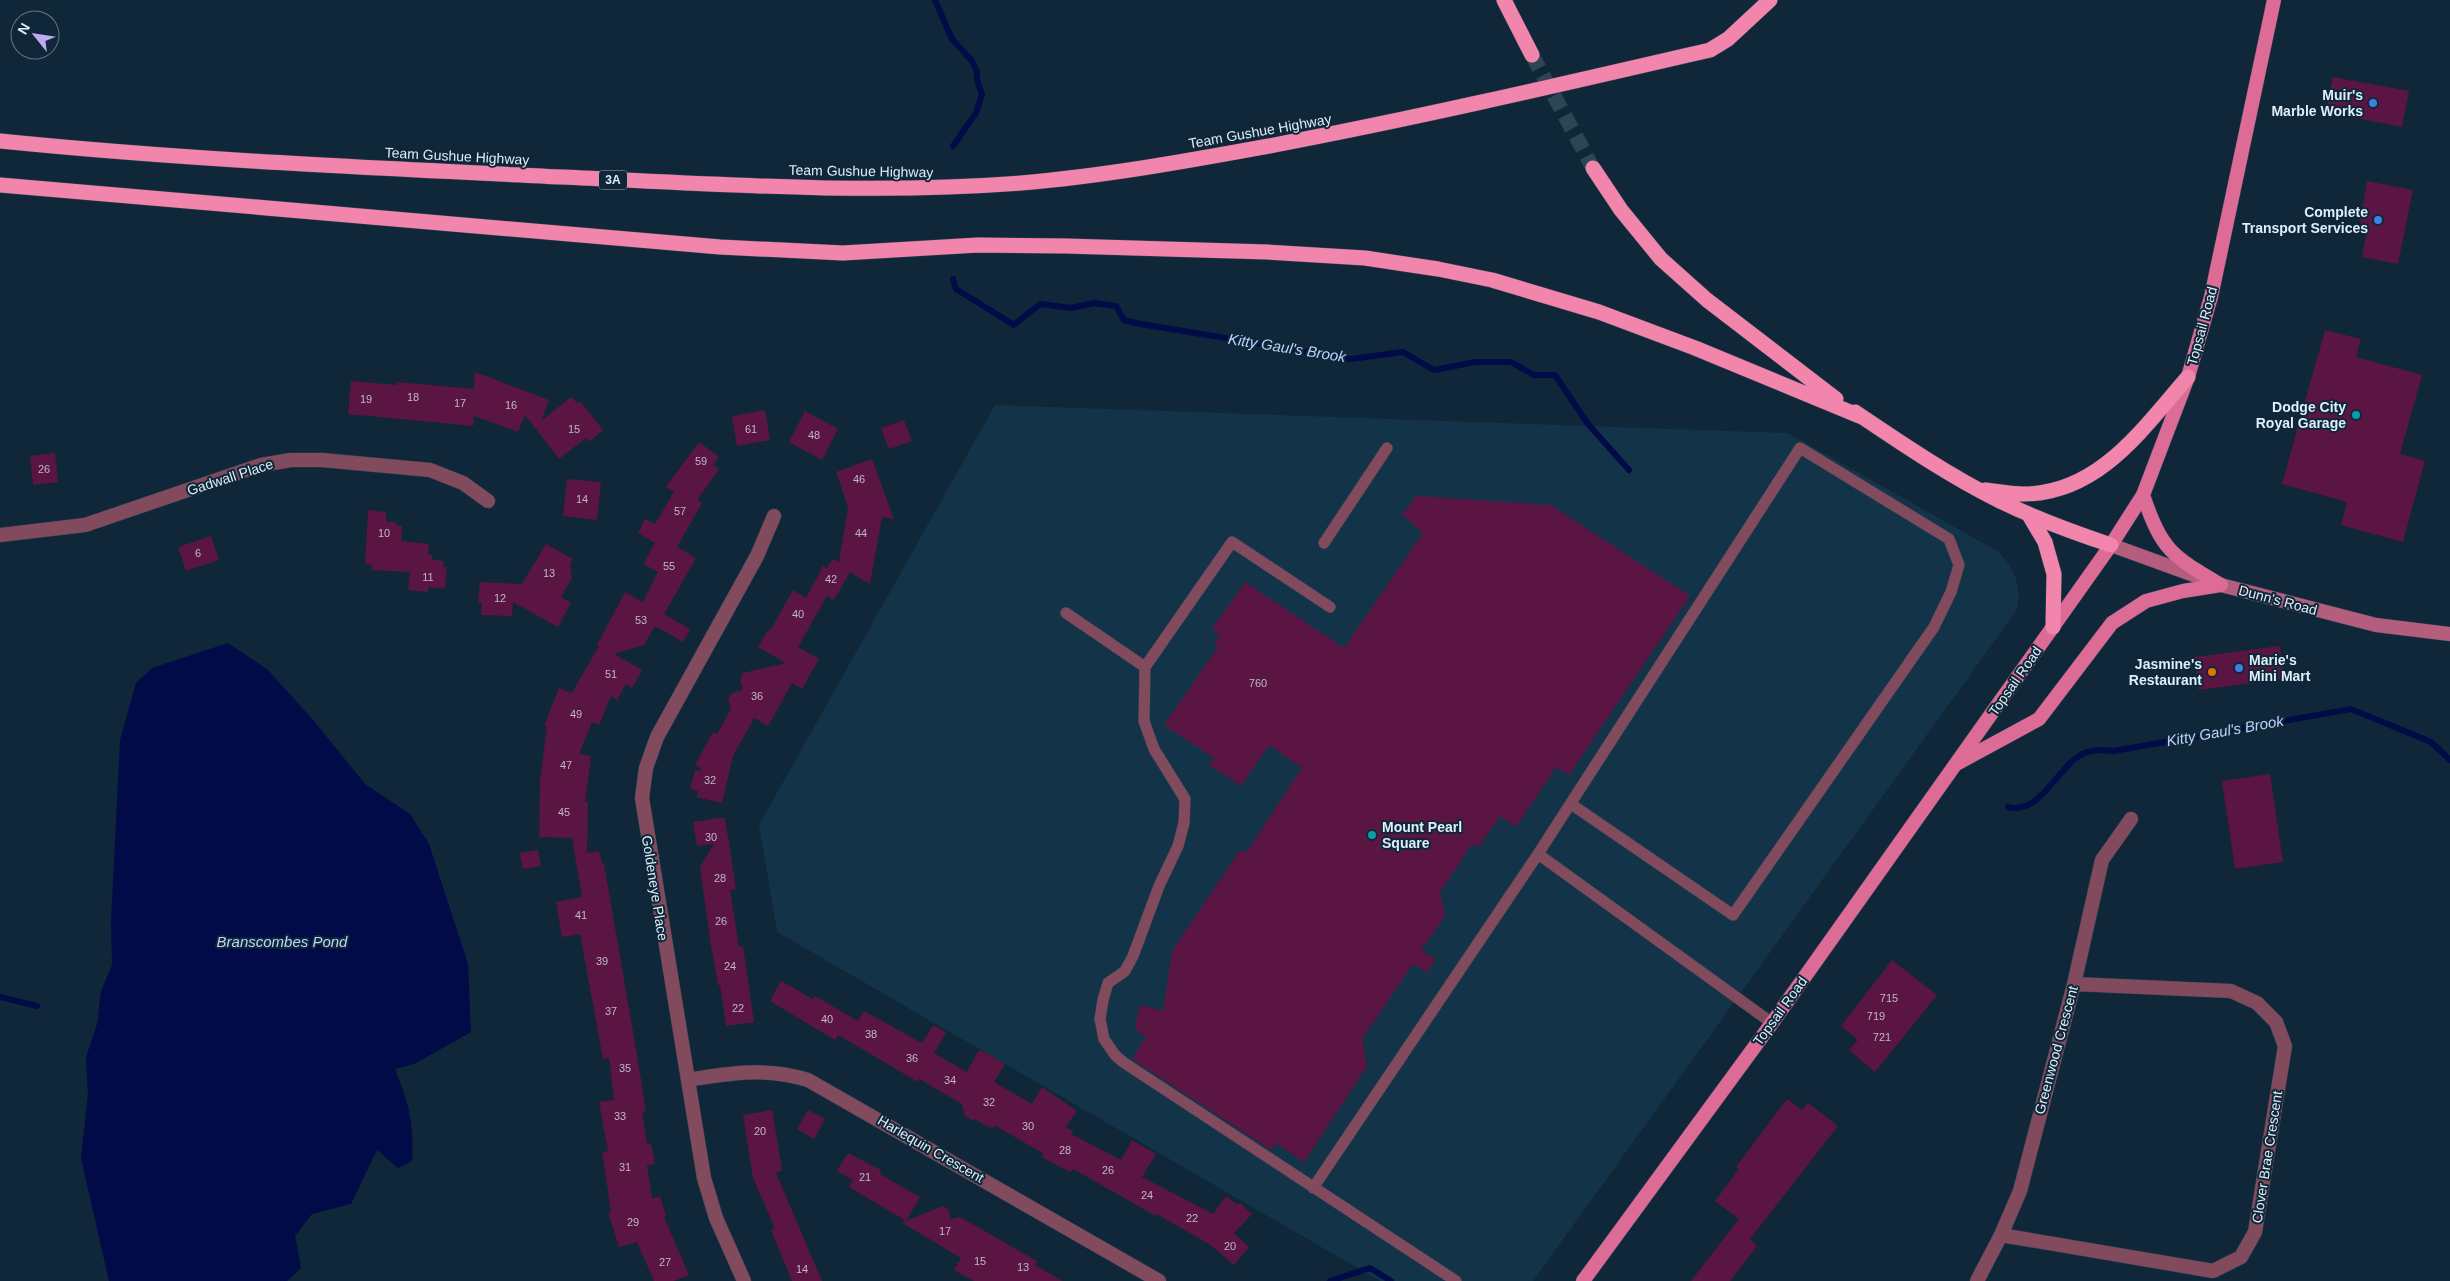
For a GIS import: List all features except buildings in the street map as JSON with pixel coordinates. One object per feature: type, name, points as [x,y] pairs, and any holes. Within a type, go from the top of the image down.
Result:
[{"type":"highway","points":[[1504,0],[1532,55]]},
{"type":"highway","name":"Team Gushue Highway","points":[[0,141],[97,151],[381,168],[740,185],[920,190],[1025,183],[1131,170],[1374,126],[1710,50],[1728,39],[1770,0]]},
{"type":"highway","points":[[1593,168],[1621,210],[1661,259],[1707,300],[1818,387],[1976,489],[2029,515],[2111,546]]},
{"type":"highway","points":[[0,185],[720,247],[843,252],[978,245],[1266,252],[1365,258],[1438,269],[1501,283],[1599,312],[1695,348],[1862,417]]},
{"type":"highway","points":[[1976,489],[2023,494],[2056,490],[2094,474],[2119,455],[2188,377]]},
{"type":"highway","points":[[2029,515],[2045,542],[2054,574],[2053,627]]},
{"type":"main road","name":"Topsail Road","points":[[1583,1281],[1772,1022],[2111,546],[2143,495],[2188,377],[2211,297],[2274,0]]},
{"type":"main road","points":[[2143,495],[2161,540],[2178,559],[2221,585]]},
{"type":"main road","name":"Dunn's Road","points":[[2111,546],[2221,585],[2376,626],[2450,634]]},
{"type":"main road","points":[[1955,764],[2038,719],[2112,623],[2146,601],[2182,590],[2221,585]]},
{"type":"street","name":"Gadwall Place","points":[[0,536],[85,525],[261,465],[291,460],[322,460],[430,470],[462,483],[488,501]]},
{"type":"street","name":"Goldeneye Place","points":[[744,1281],[716,1218],[704,1178],[643,813],[643,783],[657,737],[758,556],[774,516]]},
{"type":"street","name":"Greenwood Crescent","points":[[1977,1281],[2001,1235],[2020,1190],[2074,984],[2102,860],[2131,818]]},
{"type":"street","name":"Clover Brae Crescent","points":[[2001,1235],[2213,1271],[2241,1257],[2255,1232],[2284,1046],[2276,1022],[2257,1003],[2231,991],[2074,984]]},
{"type":"street","name":"Harlequin Crescent","points":[[688,1080],[751,1071],[780,1073],[808,1080],[1159,1281]]},
{"type":"lane","points":[[1324,543],[1387,448]]},
{"type":"lane","points":[[1313,1188],[1571,804],[1800,448],[1949,538],[1959,565],[1951,592],[1934,627],[1733,915],[1571,804]]},
{"type":"lane","points":[[1330,607],[1232,542],[1145,667],[1144,721],[1154,749],[1185,799],[1184,823],[1178,846],[1159,886],[1133,956],[1125,971],[1108,983],[1100,1019],[1104,1039],[1115,1055],[1123,1062],[1456,1281]]},
{"type":"lane","points":[[1066,613],[1145,667]]},
{"type":"lane","points":[[1538,854],[1772,1022]]},
{"type":"shaded area","name":"Mount Pearl Square","points":[[995,405],[1788,433],[1999,552],[2009,564],[2016,578],[2019,594],[2017,610],[1533,1281],[1380,1281],[777,932],[759,825]]},
{"type":"water","name":"Branscombes Pond","points":[[228,643],[267,669],[314,721],[365,784],[410,814],[429,844],[468,964],[471,1032],[414,1064],[395,1069],[404,1093],[411,1124],[412,1161],[398,1168],[377,1150],[351,1204],[312,1214],[295,1236],[301,1268],[287,1281],[109,1281],[81,1158],[88,1094],[86,1057],[97,1024],[101,991],[112,965],[111,921],[120,740],[136,683],[152,668]]},
{"type":"waterway","name":"Kitty Gaul's Brook","points":[[935,0],[952,39],[972,61],[977,72],[982,95],[976,113],[953,146]]},
{"type":"waterway","name":"Kitty Gaul's Brook","points":[[953,279],[956,289],[1014,325],[1040,304],[1071,308],[1094,303],[1116,306],[1124,320],[1135,323],[1351,359],[1403,352],[1434,370],[1475,362],[1511,362],[1534,375],[1555,375],[1588,424],[1629,470]]},
{"type":"waterway","name":"Kitty Gaul's Brook","points":[[2008,807],[2020,808],[2031,803],[2041,796],[2077,757],[2087,752],[2097,750],[2114,751],[2351,709],[2431,742],[2450,760]]},
{"type":"waterway","points":[[0,997],[37,1006]]},
{"type":"waterway","points":[[1330,1281],[1370,1268],[1391,1281]]},
{"type":"tunnel","points":[[1532,55],[1593,168]]},
{"type":"place","name":"Muir's Marble Works","points":[[2373,103]]},
{"type":"place","name":"Complete Transport Services","points":[[2378,220]]},
{"type":"place","name":"Dodge City Royal Garage","points":[[2356,415]]},
{"type":"place","name":"Marie's Mini Mart","points":[[2239,668]]},
{"type":"place","name":"Jasmine's Restaurant","points":[[2212,672]]},
{"type":"place","name":"Mount Pearl Square","points":[[1372,835]]}]
